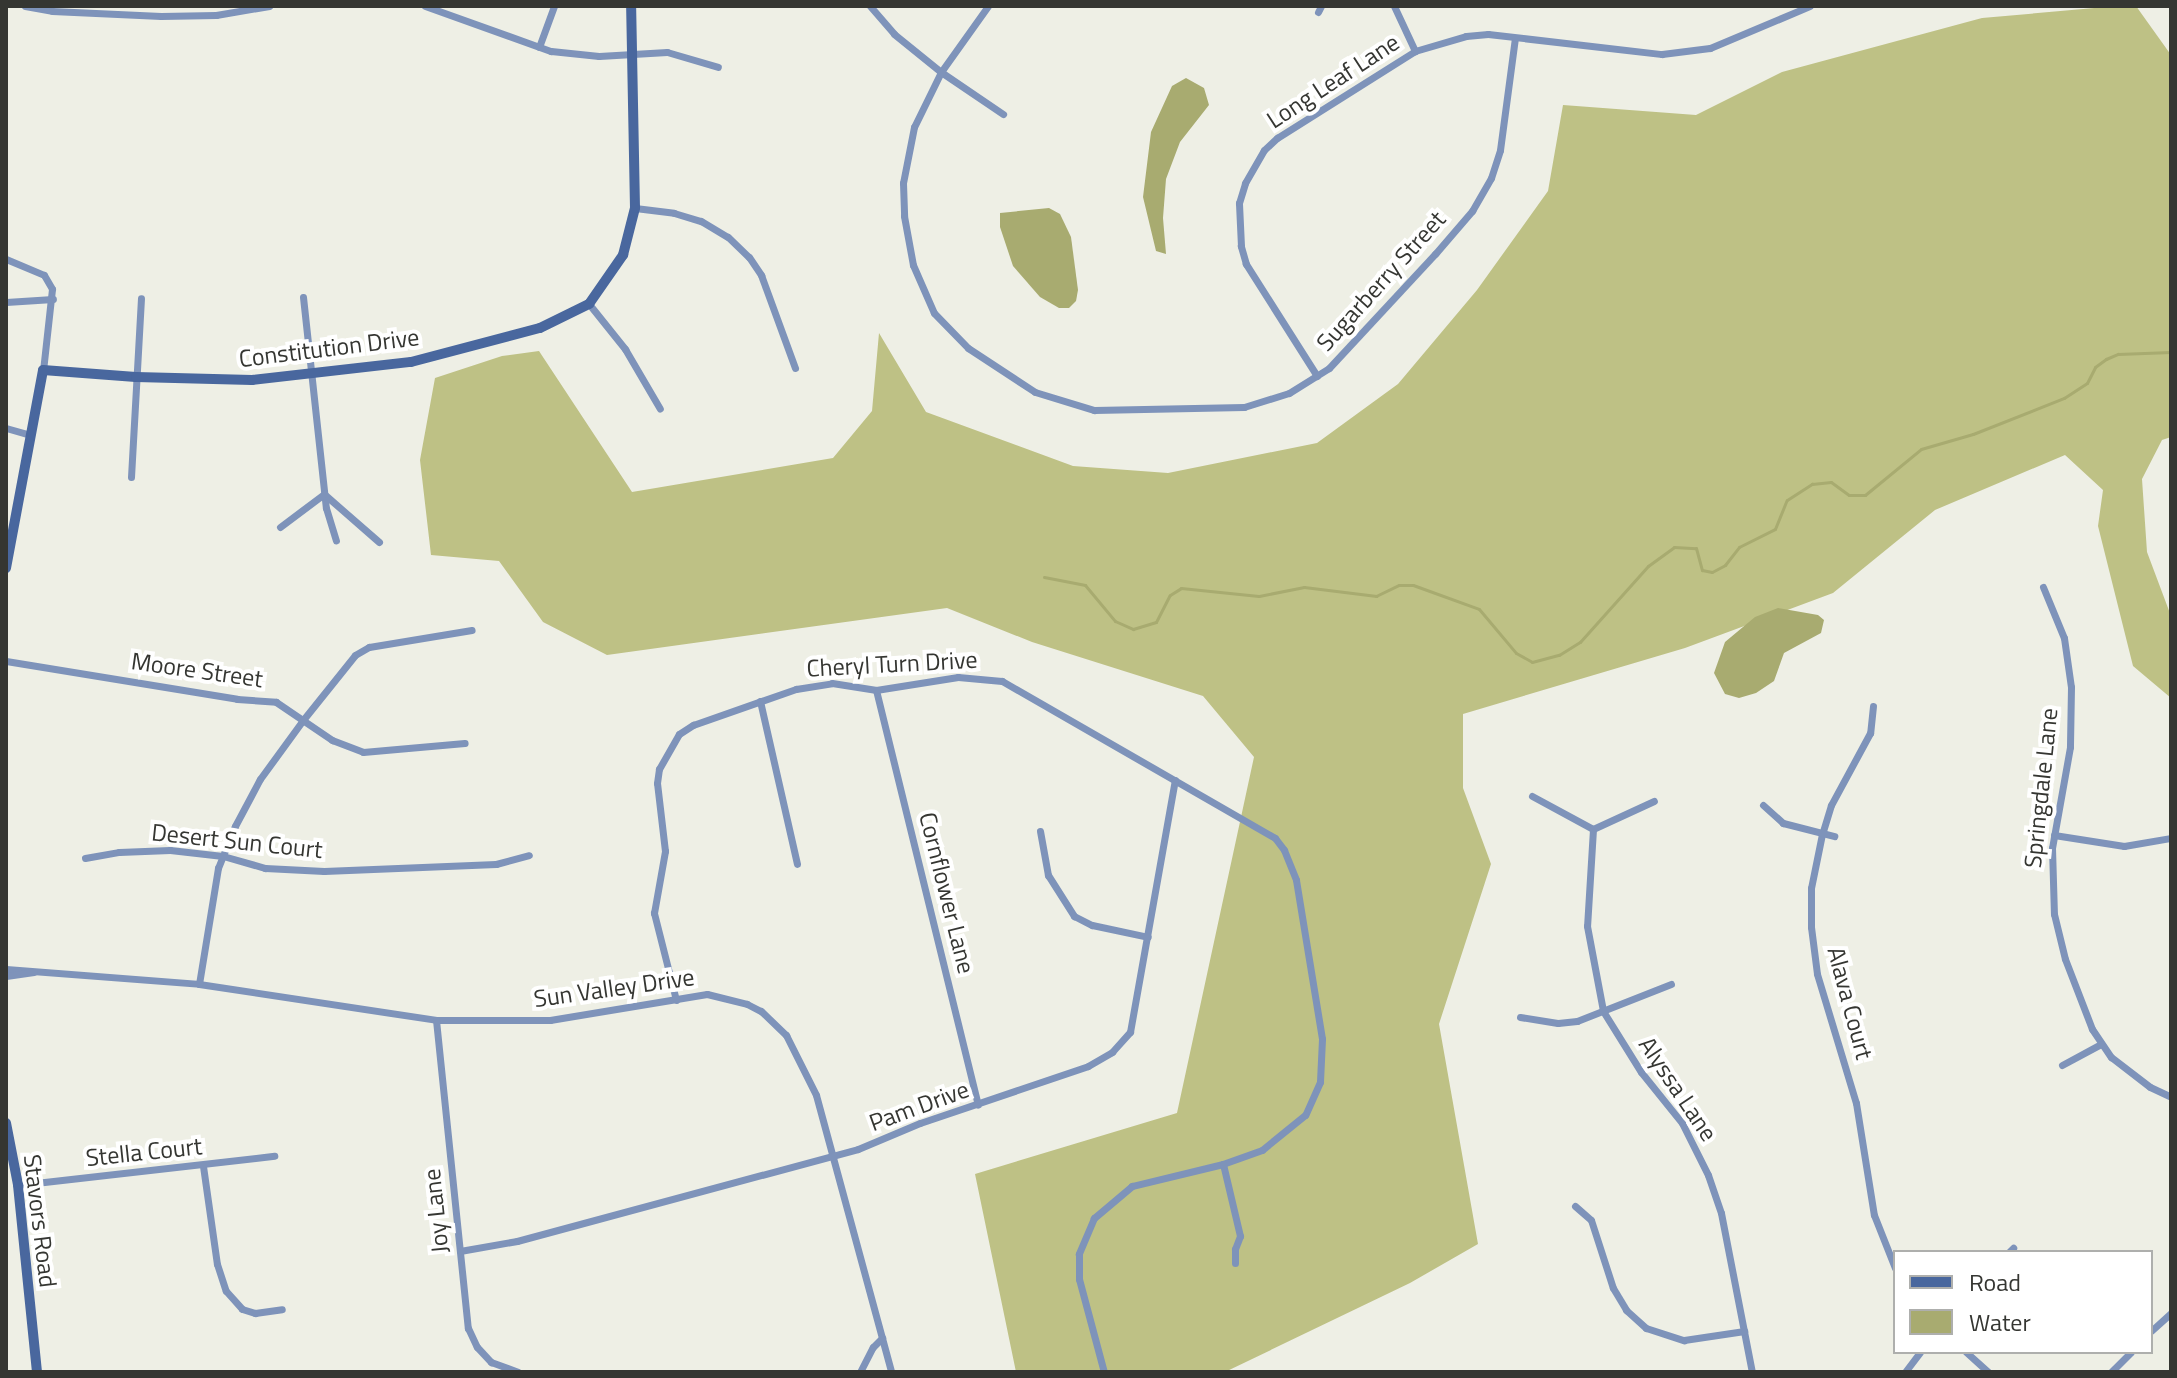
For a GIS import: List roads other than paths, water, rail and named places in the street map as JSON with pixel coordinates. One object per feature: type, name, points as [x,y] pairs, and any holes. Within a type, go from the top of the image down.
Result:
[{"type":"street","points":[[25,6],[52,11],[161,16],[216,15],[269,6]]},
{"type":"street","points":[[425,6],[441,8],[539,47],[585,56],[667,52],[718,67]]},
{"type":"street","points":[[539,47],[554,6]]},
{"type":"street","name":"Constitution Drive","points":[[43,370],[136,377],[252,380],[411,362],[540,328],[589,304],[623,255],[635,208],[631,6]]},
{"type":"street","points":[[870,6],[894,34],[941,72],[1003,114]]},
{"type":"street","name":"Sugarberry Street","points":[[988,6],[941,72],[914,127],[903,183],[904,216],[913,265],[934,313],[968,348],[1035,392],[1094,410],[1244,407],[1289,393],[1317,376],[1353,346],[1472,211],[1491,178],[1500,150],[1515,38]]},
{"type":"street","points":[[1394,6],[1415,51]]},
{"type":"street","name":"Long Leaf Lane","points":[[1317,376],[1246,264],[1238,224],[1245,183],[1258,158],[1277,138],[1415,51],[1466,36],[1488,34],[1662,54],[1710,48],[1810,6]]},
{"type":"street","points":[[635,208],[674,213],[701,221],[728,237],[749,257],[773,301],[795,368]]},
{"type":"street","points":[[6,259],[44,275],[53,299],[6,568]]},
{"type":"street","points":[[303,297],[324,494],[336,541]]},
{"type":"street","points":[[131,477],[141,298]]},
{"type":"street","points":[[6,302],[53,299]]},
{"type":"street","points":[[589,304],[625,349],[660,409]]},
{"type":"street","points":[[6,428],[31,435]]},
{"type":"street","points":[[280,527],[324,494]]},
{"type":"street","points":[[324,494],[379,542]]},
{"type":"street","name":"Springdale Lane","points":[[2043,587],[2064,638],[2071,687],[2070,747],[2054,835],[2051,882],[2054,914],[2075,992],[2101,1044],[2128,1072],[2171,1097]]},
{"type":"street","points":[[199,984],[223,856],[246,801],[303,720],[355,655],[369,647],[472,630]]},
{"type":"street","name":"Moore Street","points":[[6,661],[237,699],[276,702],[332,740],[363,752],[465,743]]},
{"type":"street","name":"Cheryl Turn Drive","points":[[676,1000],[654,913],[665,851],[659,769],[679,734],[693,725],[796,689],[832,683],[876,690],[958,677],[1002,681],[1266,832],[1284,850],[1296,880],[1323,1062],[1315,1098],[1293,1128],[1262,1150],[1223,1164],[1132,1186],[1117,1195],[1094,1218],[1079,1254],[1079,1279],[1104,1372]]},
{"type":"street","name":"Cornflower Lane","points":[[876,690],[978,1105]]},
{"type":"street","points":[[760,701],[797,864]]},
{"type":"street","name":"Alava Court","points":[[1873,706],[1870,733],[1831,805],[1811,888],[1814,962],[1856,1103],[1874,1215],[1893,1263]]},
{"type":"street","name":"Pam Drive","points":[[460,1251],[517,1241],[834,1155],[1088,1066],[1112,1052],[1130,1032],[1175,780]]},
{"type":"street","points":[[1532,796],[1593,829],[1654,801]]},
{"type":"street","points":[[1763,805],[1783,823],[1834,836]]},
{"type":"street","name":"Alyssa Lane","points":[[1593,829],[1587,926],[1603,1011],[1641,1072],[1682,1123],[1708,1175],[1721,1213],[1752,1372]]},
{"type":"street","points":[[1040,831],[1048,875],[1074,916],[1092,925],[1148,937]]},
{"type":"street","points":[[2054,835],[2124,846],[2171,838]]},
{"type":"street","name":"Desert Sun Court","points":[[85,858],[149,850],[223,856],[265,868],[324,871],[496,864],[529,855]]},
{"type":"street","name":"Sun Valley Drive","points":[[6,969],[199,984],[436,1020],[550,1020],[707,994],[747,1004],[775,1023],[791,1043],[816,1095],[891,1372]]},
{"type":"street","name":"Sun Valley Drive","points":[[6,976],[21,976],[36,971]]},
{"type":"street","points":[[1520,1017],[1558,1023],[1603,1011],[1671,984]]},
{"type":"street","name":"Joy Lane","points":[[436,1020],[468,1328],[477,1347],[491,1362],[518,1372]]},
{"type":"street","points":[[2062,1065],[2101,1044]]},
{"type":"street","name":"Stavors Road","points":[[6,1123],[18,1185],[37,1372]]},
{"type":"street","name":"Stella Court","points":[[18,1185],[274,1156]]},
{"type":"street","points":[[1223,1164],[1240,1236],[1235,1249],[1235,1263]]},
{"type":"street","points":[[203,1166],[217,1264],[226,1291],[242,1309],[255,1313],[282,1309]]},
{"type":"street","points":[[1575,1206],[1591,1220],[1613,1288],[1626,1310],[1646,1328],[1684,1340],[1744,1331]]},
{"type":"street","points":[[2153,1329],[2171,1313]]},
{"type":"street","points":[[860,1372],[873,1347],[882,1338]]},
{"type":"street","points":[[1905,1372],[1918,1354]]},
{"type":"street","points":[[1968,1354],[1988,1372]]},
{"type":"street","points":[[2111,1372],[2129,1354]]},
{"type":"water","points":[[1186,78],[1204,88],[1209,105],[1180,142],[1166,179],[1163,218],[1166,254],[1156,251],[1143,197],[1151,132],[1172,86]]},
{"type":"water","points":[[1049,208],[1060,214],[1071,237],[1078,290],[1076,301],[1069,308],[1059,308],[1040,297],[1013,266],[1000,227],[1000,213]]},
{"type":"water","points":[[1778,608],[1818,615],[1824,620],[1821,633],[1784,653],[1774,681],[1756,693],[1739,698],[1725,694],[1714,673],[1725,642],[1755,617]]},
{"type":"waterway","points":[[1044,577],[1085,585],[1115,621],[1133,629],[1156,622],[1170,595],[1181,588],[1259,596],[1304,587],[1376,596],[1399,585],[1413,585],[1479,609],[1516,653],[1532,662],[1559,655],[1580,642],[1648,566],[1674,547],[1696,548],[1702,570],[1712,572],[1725,565],[1739,547],[1775,529],[1787,500],[1812,484],[1831,482],[1849,495],[1865,495],[1921,449],[1973,434],[2064,398],[2087,383],[2095,367],[2106,359],[2118,354],[2171,352]]}]
